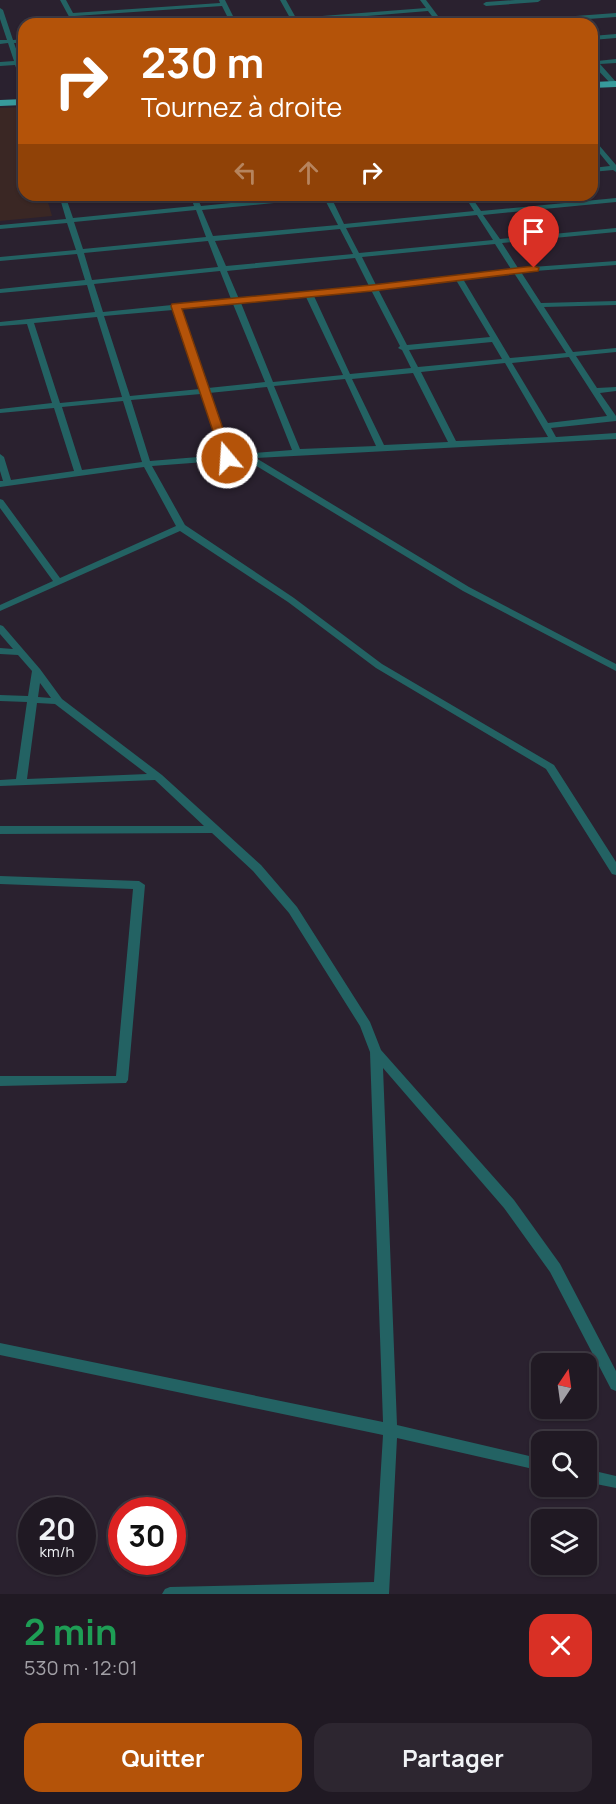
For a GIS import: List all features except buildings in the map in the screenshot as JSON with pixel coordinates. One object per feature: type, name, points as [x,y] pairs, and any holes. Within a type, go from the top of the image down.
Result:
[{"type":"main road","points":[[598,85],[616,86]]},
{"type":"main road","points":[[598,89],[616,86]]},
{"type":"main road","points":[[0,97],[18,96]]},
{"type":"main road","points":[[0,103],[18,102]]},
{"type":"street","points":[[63,0],[73,18]]},
{"type":"street","points":[[283,0],[293,18]]},
{"type":"street","points":[[423,0],[437,18]]},
{"type":"street","points":[[485,2],[538,0]]},
{"type":"street","points":[[71,15],[223,2],[232,18]]},
{"type":"street","points":[[485,2],[492,10]]},
{"type":"street","points":[[315,18],[430,9]]},
{"type":"street","points":[[0,10],[18,59]]},
{"type":"street","points":[[592,18],[616,15]]},
{"type":"street","points":[[598,38],[616,36]]},
{"type":"street","points":[[0,42],[18,41]]},
{"type":"street","points":[[598,61],[616,61]]},
{"type":"street","points":[[0,64],[18,63]]},
{"type":"street","points":[[598,66],[616,86]]},
{"type":"street","points":[[598,146],[616,169]]},
{"type":"street","points":[[598,170],[616,169]]},
{"type":"street","points":[[0,259],[616,200]]},
{"type":"street","points":[[64,201],[147,464],[181,527],[291,600],[379,666],[550,767],[616,871]]},
{"type":"street","points":[[195,201],[297,452]]},
{"type":"street","points":[[0,226],[198,208],[243,201]]},
{"type":"street","points":[[329,201],[402,348],[453,443]]},
{"type":"street","points":[[472,201],[594,391],[615,418]]},
{"type":"street","points":[[0,291],[616,230]]},
{"type":"street","points":[[0,324],[372,288],[518,270],[616,263]]},
{"type":"street","points":[[459,278],[509,360],[544,426],[554,439]]},
{"type":"street","points":[[309,294],[380,446]]},
{"type":"street","points":[[539,305],[616,303]]},
{"type":"street","points":[[176,306],[227,458]]},
{"type":"street","points":[[30,321],[79,474]]},
{"type":"street","points":[[402,348],[495,339]]},
{"type":"street","points":[[0,411],[616,350]]},
{"type":"street","points":[[594,391],[616,389]]},
{"type":"street","points":[[544,426],[615,418]]},
{"type":"street","points":[[0,457],[4,484],[147,464],[380,446],[616,435]]},
{"type":"street","points":[[247,456],[466,590],[616,668]]},
{"type":"street","points":[[0,502],[59,582]]},
{"type":"street","points":[[0,608],[181,527]]},
{"type":"street","points":[[0,628],[37,671],[58,701],[158,777],[257,868],[293,910],[366,1025],[376,1052],[390,1430],[381,1591],[170,1594]]},
{"type":"street","points":[[0,651],[21,652]]},
{"type":"street","points":[[21,782],[37,671]]},
{"type":"street","points":[[0,698],[58,701]]},
{"type":"street","points":[[0,783],[158,777]]},
{"type":"street","points":[[0,830],[213,829]]},
{"type":"street","points":[[0,1081],[122,1080],[139,885],[1,883]]},
{"type":"street","points":[[376,1052],[509,1204],[555,1268],[616,1385]]},
{"type":"street","points":[[0,1349],[390,1430],[531,1462]]},
{"type":"street","points":[[597,1478],[616,1482]]},
{"type":"shaded area","points":[[18,107],[18,201],[48,201],[52,216],[0,221],[0,108]]},
{"type":"route","points":[[227,458],[176,306],[372,288],[534,268]]}]
